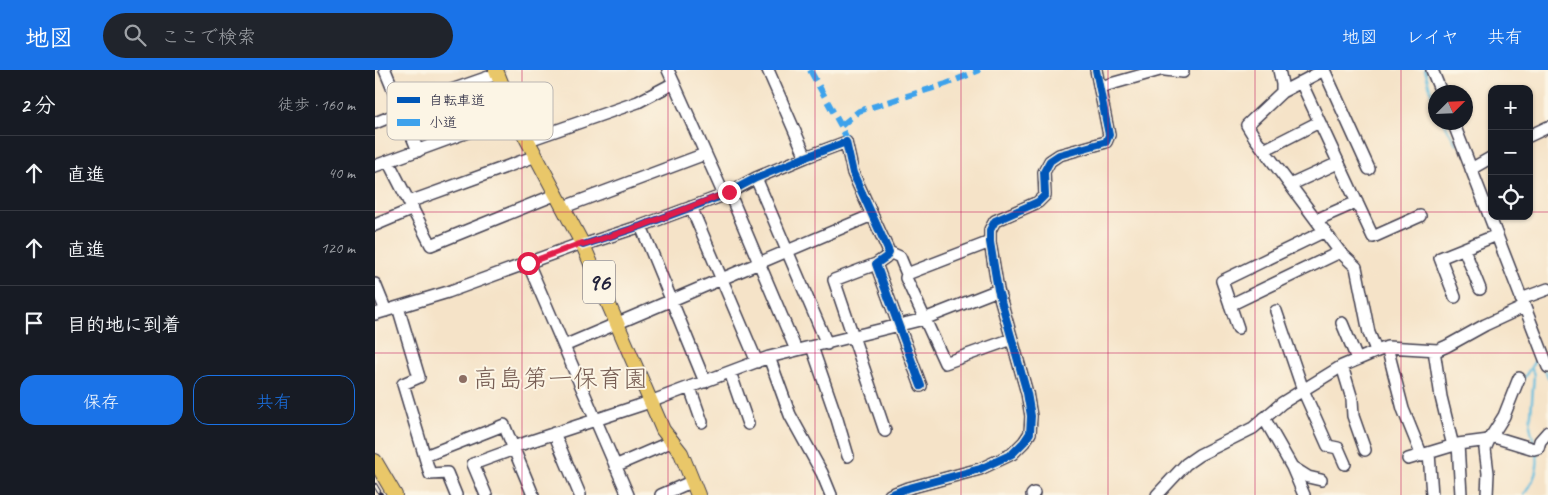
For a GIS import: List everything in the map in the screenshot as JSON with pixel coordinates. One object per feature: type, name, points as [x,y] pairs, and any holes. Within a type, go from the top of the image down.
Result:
[{"type":"main road","name":"96","points":[[529,140],[583,244],[650,402],[663,430],[681,453],[698,495]]},
{"type":"main road","points":[[375,461],[395,495]]},
{"type":"street","points":[[375,74],[385,70],[390,82]]},
{"type":"street","points":[[668,70],[705,154],[759,264],[796,350]]},
{"type":"street","points":[[768,70],[805,157]]},
{"type":"street","points":[[890,495],[905,489],[980,469],[1012,454],[1025,442],[1030,432],[1031,416],[1027,393],[998,290],[989,230],[995,222],[1038,202],[1045,195],[1044,172],[1050,161],[1059,155],[1106,142],[1109,134],[1096,70]]},
{"type":"street","points":[[1100,86],[1160,70]]},
{"type":"street","points":[[1165,70],[1183,72]]},
{"type":"street","points":[[1279,70],[1282,92]]},
{"type":"street","points":[[1369,169],[1324,70],[1282,92],[1247,125],[1340,252],[1356,267],[1369,333],[1381,348],[1403,409],[1425,455],[1432,495]]},
{"type":"street","points":[[1432,70],[1438,85]]},
{"type":"street","points":[[472,82],[497,72]]},
{"type":"street","points":[[1301,82],[1373,238],[1420,216]]},
{"type":"street","points":[[553,132],[637,102],[674,83]]},
{"type":"street","points":[[375,123],[387,117]]},
{"type":"street","points":[[1264,150],[1319,122]]},
{"type":"street","points":[[1533,134],[1548,127]]},
{"type":"street","points":[[1456,130],[1494,237],[1548,367]]},
{"type":"street","points":[[413,140],[418,151]]},
{"type":"street","points":[[375,166],[448,140]]},
{"type":"street","points":[[375,284],[380,312],[448,292],[583,244],[641,226],[726,194],[756,178],[846,142],[853,173],[889,252],[900,257],[907,274],[906,278],[945,362],[1012,339]]},
{"type":"street","points":[[564,207],[705,154]]},
{"type":"street","points":[[375,225],[411,206],[537,156]]},
{"type":"street","points":[[1471,169],[1488,159]]},
{"type":"street","points":[[388,161],[431,245],[557,194]]},
{"type":"street","points":[[1290,185],[1338,163]]},
{"type":"street","points":[[756,178],[827,344]]},
{"type":"street","points":[[1316,220],[1357,202]]},
{"type":"street","points":[[691,207],[757,362]]},
{"type":"street","points":[[564,346],[872,215]]},
{"type":"street","points":[[641,226],[705,382]]},
{"type":"street","points":[[1238,328],[1222,281],[1325,231]]},
{"type":"street","points":[[1455,297],[1440,258],[1494,237]]},
{"type":"street","points":[[907,274],[990,242]]},
{"type":"street","points":[[1464,249],[1479,289]]},
{"type":"street","points":[[885,431],[834,280],[876,264],[886,257],[889,252]]},
{"type":"street","points":[[1230,305],[1340,252]]},
{"type":"street","points":[[528,263],[628,495]]},
{"type":"street","points":[[876,264],[921,386]]},
{"type":"street","points":[[1157,495],[1186,464],[1207,451],[1253,428],[1283,403],[1342,366],[1381,348],[1434,350],[1447,346],[1548,289]]},
{"type":"street","points":[[486,495],[473,464],[513,448],[690,388],[769,357],[827,344],[924,318],[998,290]]},
{"type":"street","points":[[398,307],[419,377],[403,384],[430,474],[447,473],[456,495]]},
{"type":"street","points":[[1276,311],[1303,390],[1328,446],[1338,448],[1345,464]]},
{"type":"street","points":[[1342,323],[1357,359]]},
{"type":"street","points":[[812,347],[837,419],[847,456]]},
{"type":"street","points":[[1434,350],[1441,397],[1456,445],[1461,495]]},
{"type":"street","points":[[769,357],[790,415],[831,495]]},
{"type":"street","points":[[1342,366],[1352,399],[1353,416],[1365,450]]},
{"type":"street","points":[[730,372],[748,424]]},
{"type":"street","points":[[1487,495],[1488,473],[1485,449],[1504,416],[1519,378]]},
{"type":"street","points":[[690,388],[702,422]]},
{"type":"street","points":[[1264,418],[1292,467],[1304,495]]},
{"type":"street","points":[[425,456],[504,425],[533,495]]},
{"type":"street","points":[[1408,459],[1456,445],[1493,438],[1536,448],[1548,432]]},
{"type":"street","points":[[554,434],[580,495]]},
{"type":"street","points":[[615,466],[673,441]]},
{"type":"street","points":[[1292,467],[1308,477],[1321,480]]},
{"type":"street","points":[[661,495],[693,481]]},
{"type":"waterway","points":[[1425,70],[1429,85]]},
{"type":"waterway","points":[[1448,130],[1456,144]]},
{"type":"waterway","points":[[1534,443],[1530,426],[1534,375],[1531,367],[1538,356]]},
{"type":"waterway","points":[[1524,378],[1531,367]]},
{"type":"waterway","points":[[1545,370],[1548,378]]},
{"type":"waterway","points":[[1524,495],[1537,469],[1536,451]]},
{"type":"railway","points":[[375,485],[381,495]]},
{"type":"marked path","points":[[810,70],[841,126]]},
{"type":"marked path","points":[[846,142],[847,139],[841,126],[859,111],[946,84],[980,70]]},
{"type":"cycle path","points":[[890,495],[905,489],[980,469],[1012,454],[1030,433],[1031,416],[1027,393],[998,290],[990,242],[990,230],[995,221],[1038,202],[1045,195],[1044,172],[1050,161],[1059,155],[1106,142],[1109,135],[1096,70]]},
{"type":"cycle path","points":[[583,245],[724,195],[756,178],[846,142],[853,173],[889,252],[886,257],[876,264],[921,386]]},
{"type":"place","name":"高島第一保育園","points":[[463,379]]},
{"type":"route","points":[[528,263],[582,243],[583,245],[641,226],[729,192]]}]
